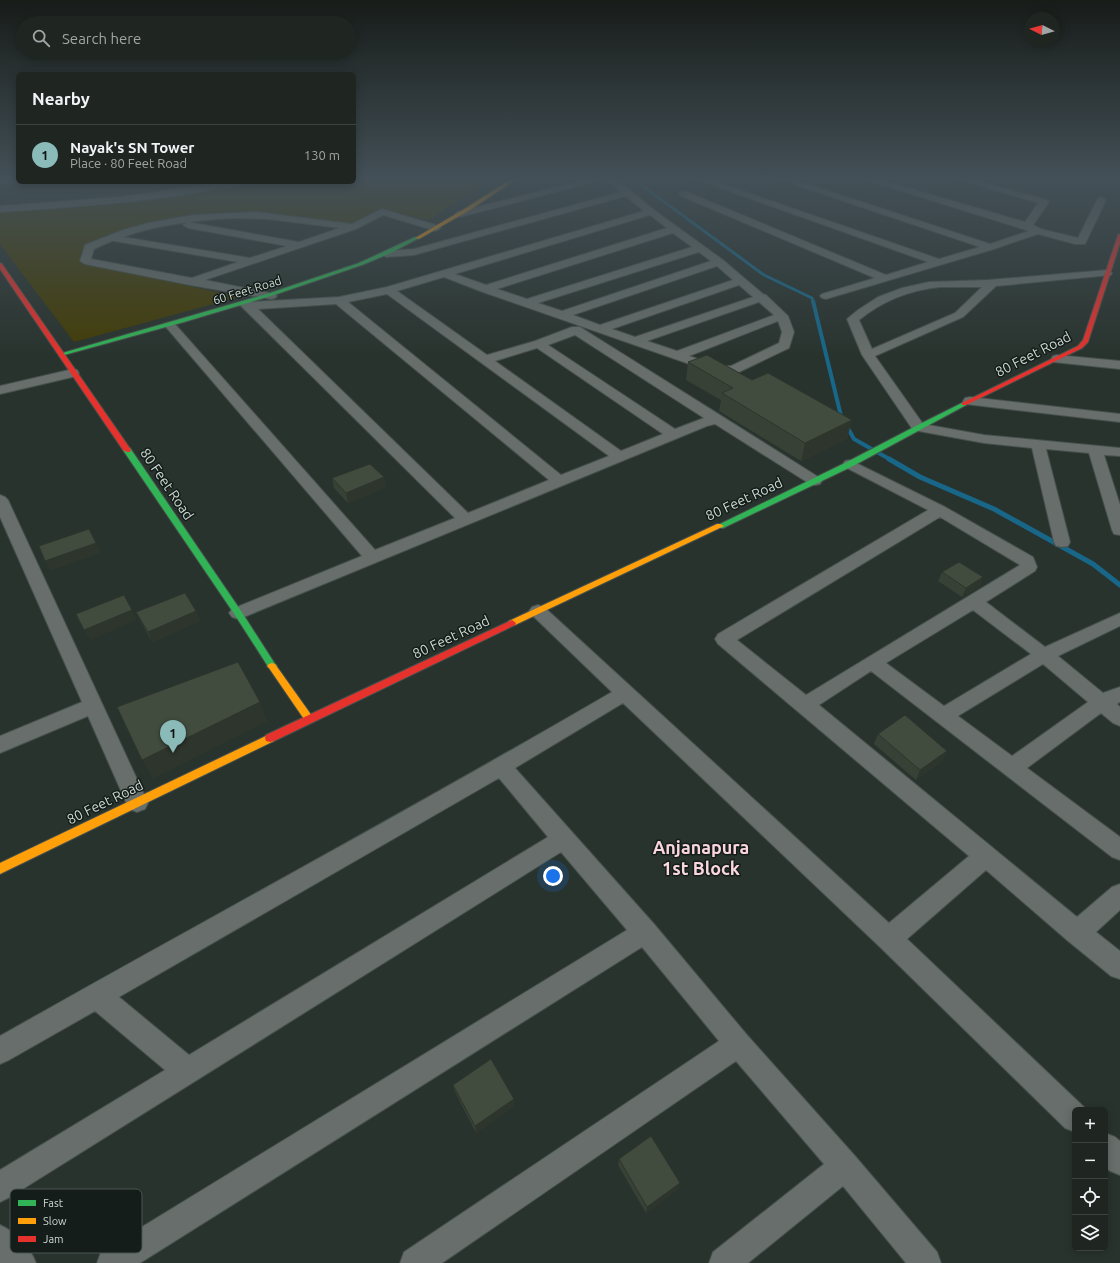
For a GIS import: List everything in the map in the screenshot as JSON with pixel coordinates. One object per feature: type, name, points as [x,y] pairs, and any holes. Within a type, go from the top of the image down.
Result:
[{"type":"street","points":[[106,238],[89,247],[85,261],[190,282],[271,296]]},
{"type":"street","points":[[113,238],[251,262]]},
{"type":"street","points":[[261,238],[300,245]]},
{"type":"street","points":[[190,282],[322,238]]},
{"type":"street","name":"60 Feet Road","points":[[62,354],[247,305],[341,272],[386,254],[417,238]]},
{"type":"street","points":[[386,254],[414,252],[465,238]]},
{"type":"street","points":[[247,305],[339,300],[389,290],[565,238]]},
{"type":"street","points":[[484,289],[647,238]]},
{"type":"street","points":[[444,274],[484,289],[638,340],[718,370],[733,370],[785,345],[788,332],[782,316],[762,297],[687,238]]},
{"type":"street","points":[[789,238],[885,278]]},
{"type":"street","points":[[869,238],[938,262]]},
{"type":"street","points":[[962,238],[990,247]]},
{"type":"street","points":[[826,296],[1016,238]]},
{"type":"street","points":[[1062,238],[1075,242],[1081,242],[1083,238]]},
{"type":"street","name":"80 Feet Road","points":[[0,869],[309,719],[815,481],[918,427],[1080,347],[1086,341],[1107,273],[1118,252],[1120,238]]},
{"type":"street","points":[[527,303],[700,248]]},
{"type":"street","points":[[562,315],[719,262]]},
{"type":"street","name":"80 Feet Road","points":[[0,266],[62,354],[238,613],[277,674],[309,719]]},
{"type":"street","points":[[1107,273],[992,284],[938,284],[915,288],[884,299],[863,310],[853,319],[868,355],[918,427],[984,439],[1120,452]]},
{"type":"street","points":[[602,328],[741,281]]},
{"type":"street","points":[[868,355],[959,315],[992,284]]},
{"type":"street","points":[[389,290],[620,457]]},
{"type":"street","points":[[638,340],[762,297]]},
{"type":"street","points":[[339,300],[560,482]]},
{"type":"street","points":[[247,305],[466,520]]},
{"type":"street","points":[[679,355],[782,316]]},
{"type":"street","points":[[170,325],[373,558]]},
{"type":"street","points":[[485,360],[539,344],[576,330],[716,420],[815,481]]},
{"type":"street","points":[[539,344],[674,435]]},
{"type":"street","points":[[1057,359],[1120,365]]},
{"type":"street","points":[[0,390],[73,372]]},
{"type":"street","points":[[970,401],[1120,418]]},
{"type":"street","points":[[238,613],[704,422],[716,420]]},
{"type":"street","points":[[1038,444],[1062,542]]},
{"type":"street","points":[[1095,450],[1120,530]]},
{"type":"street","points":[[806,704],[872,662],[974,602],[1029,567],[1027,561],[940,510],[850,464]]},
{"type":"street","points":[[0,500],[136,803]]},
{"type":"street","points":[[940,510],[724,639],[806,704],[985,857],[1120,968]]},
{"type":"street","points":[[974,602],[1044,655],[1120,718]]},
{"type":"street","points":[[538,612],[889,939],[1072,1115]]},
{"type":"street","points":[[943,716],[1044,655],[1120,619]]},
{"type":"street","points":[[872,662],[1120,850]]},
{"type":"street","points":[[0,1051],[96,995],[502,767],[625,693]]},
{"type":"street","points":[[1011,768],[1101,703],[1120,694]]},
{"type":"street","points":[[0,745],[93,706]]},
{"type":"street","points":[[502,767],[645,932],[738,1044],[845,1166],[926,1263]]},
{"type":"street","points":[[0,1187],[563,839]]},
{"type":"street","points":[[889,939],[985,857]]},
{"type":"street","points":[[1077,933],[1120,895]]},
{"type":"street","points":[[142,1244],[645,932]]},
{"type":"street","points":[[96,995],[188,1071]]},
{"type":"street","points":[[415,1263],[738,1044]]},
{"type":"street","points":[[1108,1150],[1120,1161]]},
{"type":"street","points":[[724,1263],[845,1166]]},
{"type":"street","points":[[0,1240],[10,1251]]},
{"type":"street","points":[[12,1253],[21,1263]]},
{"type":"street","points":[[112,1263],[128,1253]]},
{"type":"shaded area","points":[[0,238],[105,238],[97,240],[82,250],[81,262],[239,297],[74,342],[0,244]]},
{"type":"building","points":[[707,355],[752,380],[768,373],[852,420],[805,443],[722,393],[733,388],[688,362]]},
{"type":"building","points":[[370,464],[384,477],[346,493],[332,478]]},
{"type":"building","points":[[89,529],[96,543],[45,561],[39,546]]},
{"type":"building","points":[[959,562],[983,577],[966,588],[942,572]]},
{"type":"building","points":[[185,593],[196,611],[148,632],[136,612]]},
{"type":"building","points":[[124,595],[132,610],[84,630],[76,614]]},
{"type":"building","points":[[238,662],[260,702],[142,760],[117,707]]},
{"type":"building","points":[[905,715],[947,751],[920,770],[878,734]]},
{"type":"building","points":[[491,1059],[514,1099],[475,1126],[453,1085]]},
{"type":"building","points":[[651,1136],[680,1183],[647,1207],[619,1159]]},
{"type":"waterway","points":[[713,238],[764,275],[812,298],[813,302]]},
{"type":"waterway","points":[[813,301],[841,416],[854,439],[891,460]]},
{"type":"waterway","points":[[889,459],[920,477],[994,509],[1093,564],[1120,585]]},
{"type":"traffic: fast","points":[[62,354],[182,321],[272,294],[361,264],[417,238]]},
{"type":"traffic: fast","points":[[720,526],[850,464],[964,404]]},
{"type":"traffic: fast","points":[[127,450],[238,613],[272,666]]},
{"type":"traffic: slow","points":[[512,623],[720,526]]},
{"type":"traffic: slow","points":[[272,666],[309,719]]},
{"type":"traffic: slow","points":[[0,869],[270,738]]},
{"type":"traffic: jam","points":[[964,404],[1080,347],[1086,341],[1119,238]]},
{"type":"traffic: jam","points":[[0,265],[127,450]]},
{"type":"traffic: jam","points":[[270,738],[512,623]]},
{"type":"place","name":"Nayak's SN Tower","points":[[173,753]]},
{"type":"district","name":"Anjanapura 1st Block","points":[[701,857]]}]
